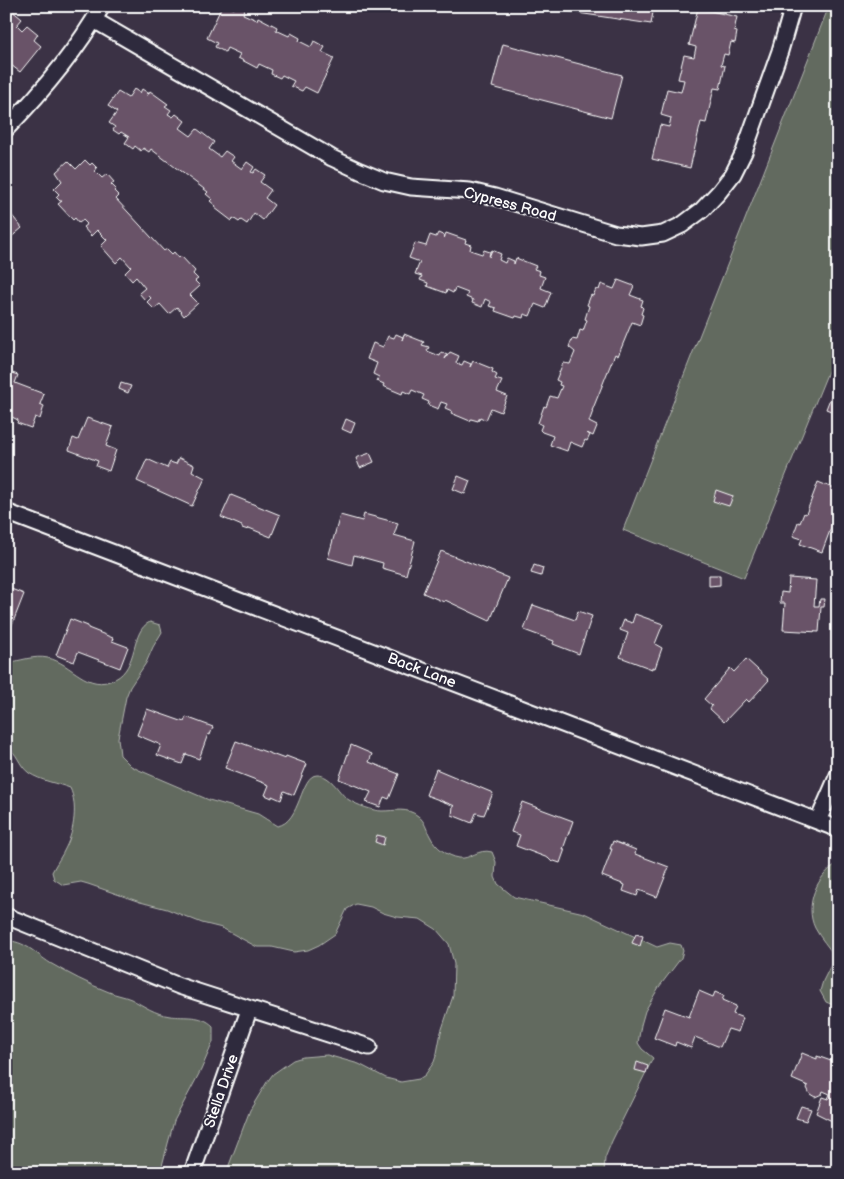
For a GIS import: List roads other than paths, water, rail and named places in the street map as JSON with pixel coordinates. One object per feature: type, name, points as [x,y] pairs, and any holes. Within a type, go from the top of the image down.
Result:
[{"type":"street","points":[[6,128],[30,105],[54,76],[102,6]]},
{"type":"street","name":"Cypress Road","points":[[94,20],[332,158],[384,181],[487,195],[616,234],[641,237],[664,234],[682,225],[702,210],[733,174],[744,152],[777,60],[792,6]]},
{"type":"street","name":"Back Lane","points":[[6,512],[838,829]]},
{"type":"street","points":[[818,821],[838,775]]},
{"type":"street","points":[[6,916],[179,986],[369,1047]]},
{"type":"street","name":"Stella Drive","points":[[192,1173],[249,1010]]}]
